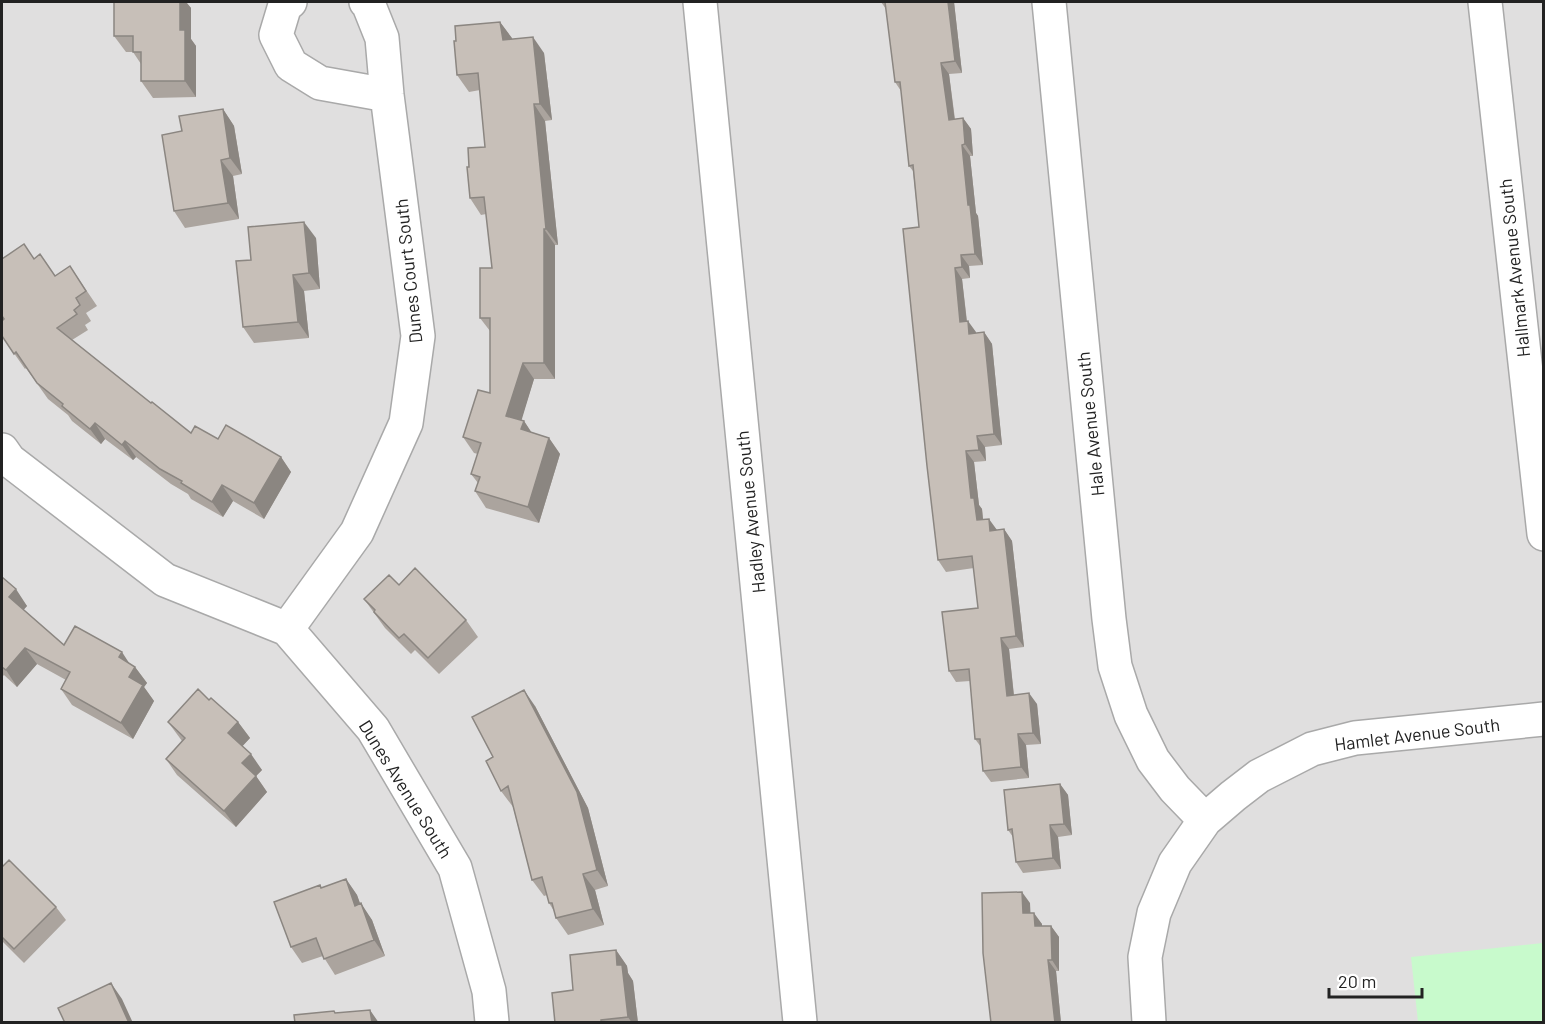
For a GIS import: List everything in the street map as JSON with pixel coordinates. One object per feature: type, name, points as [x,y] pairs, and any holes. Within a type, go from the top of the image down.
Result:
[{"type":"street","points":[[290,2],[285,5],[276,35],[291,65],[320,83],[387,95]]},
{"type":"street","name":"Dunes Court South","points":[[287,629],[357,532],[406,423],[418,336],[387,95],[382,38],[366,2]]},
{"type":"street","name":"Hadley Avenue South","points":[[700,2],[800,1023]]},
{"type":"street","name":"Hale Avenue South","points":[[1049,2],[1115,666],[1131,715],[1153,760],[1175,789],[1205,819]]},
{"type":"street","name":"Hallmark Avenue South","points":[[1485,2],[1544,534]]},
{"type":"street","name":"Dunes Avenue South","points":[[2,450],[9,460],[165,580],[287,629],[373,729],[455,868],[489,991],[492,1023]]},
{"type":"street","name":"Hamlet Avenue South","points":[[1149,1023],[1145,957],[1154,913],[1175,863],[1205,819],[1233,796],[1259,776],[1312,749],[1355,738],[1544,719]]},
{"type":"shaded area","points":[[2,2],[1543,2],[1543,1022],[2,1022]]},
{"type":"green space","points":[[1543,943],[1543,1022],[1418,1022],[1411,957]]},
{"type":"building","points":[[114,2],[180,2],[180,30],[185,30],[185,81],[141,81],[141,52],[133,52],[133,36],[114,36]]},
{"type":"building","points":[[885,2],[948,2],[955,61],[941,63],[949,120],[963,118],[965,144],[962,145],[975,254],[961,255],[962,267],[955,268],[960,322],[968,321],[969,334],[984,332],[994,434],[977,436],[979,450],[966,451],[971,498],[974,498],[977,520],[989,519],[990,531],[1004,529],[1016,636],[1001,638],[1007,696],[1029,693],[1033,733],[1018,734],[1021,767],[983,771],[980,739],[975,739],[969,669],[949,671],[942,612],[978,608],[972,556],[938,560],[903,229],[919,227],[913,165],[909,166],[900,82],[895,82]]},
{"type":"building","points":[[500,22],[503,40],[533,37],[540,104],[534,104],[546,229],[544,229],[544,363],[523,363],[506,416],[524,421],[521,429],[549,438],[528,507],[475,491],[480,477],[471,474],[481,443],[463,437],[478,390],[490,393],[490,318],[480,318],[480,268],[492,268],[484,197],[470,198],[467,167],[469,167],[468,148],[485,147],[478,73],[457,75],[455,26]]},
{"type":"building","points":[[223,109],[230,158],[221,160],[228,203],[174,211],[162,135],[182,131],[179,116]]},
{"type":"building","points":[[304,222],[309,273],[293,275],[298,322],[243,327],[236,261],[251,260],[248,227]]},
{"type":"building","points":[[24,244],[34,259],[40,254],[55,276],[70,266],[86,291],[76,298],[80,305],[74,310],[77,314],[57,328],[191,433],[195,426],[218,439],[226,425],[281,457],[254,503],[222,485],[212,502],[160,469],[125,441],[122,445],[95,423],[90,429],[37,383],[2,336],[4,319],[2,316],[2,259]]},
{"type":"building","points":[[415,568],[466,620],[428,658],[404,634],[399,638],[364,599],[389,575],[399,585]]},
{"type":"building","points":[[2,577],[16,589],[9,597],[64,645],[75,626],[122,652],[119,657],[135,667],[129,677],[143,685],[121,723],[61,689],[70,672],[25,648],[6,670],[2,667]]},
{"type":"building","points":[[198,689],[238,722],[228,733],[251,754],[242,763],[256,776],[224,811],[166,759],[185,738],[168,722]]},
{"type":"building","points":[[524,690],[577,792],[597,870],[583,874],[593,909],[556,918],[542,877],[532,880],[508,786],[501,791],[486,761],[493,757],[472,717]]},
{"type":"building","points":[[1060,784],[1064,824],[1050,825],[1053,858],[1016,862],[1012,829],[1008,830],[1004,790]]},
{"type":"building","points":[[9,860],[56,907],[14,949],[2,937],[2,867]]},
{"type":"building","points":[[346,879],[355,906],[361,903],[374,940],[324,959],[316,938],[291,947],[274,902],[320,885],[321,888]]},
{"type":"building","points":[[1022,892],[1023,913],[1034,913],[1035,926],[1051,926],[1052,960],[1048,960],[1055,1023],[991,1023],[983,953],[982,893]]},
{"type":"building","points":[[616,950],[617,965],[622,965],[628,1017],[601,1020],[601,1023],[555,1023],[552,993],[573,990],[570,955]]},
{"type":"building","points":[[111,983],[129,1023],[65,1023],[58,1008]]},
{"type":"building","points":[[370,1010],[372,1023],[295,1023],[294,1015],[334,1011],[335,1013]]}]
